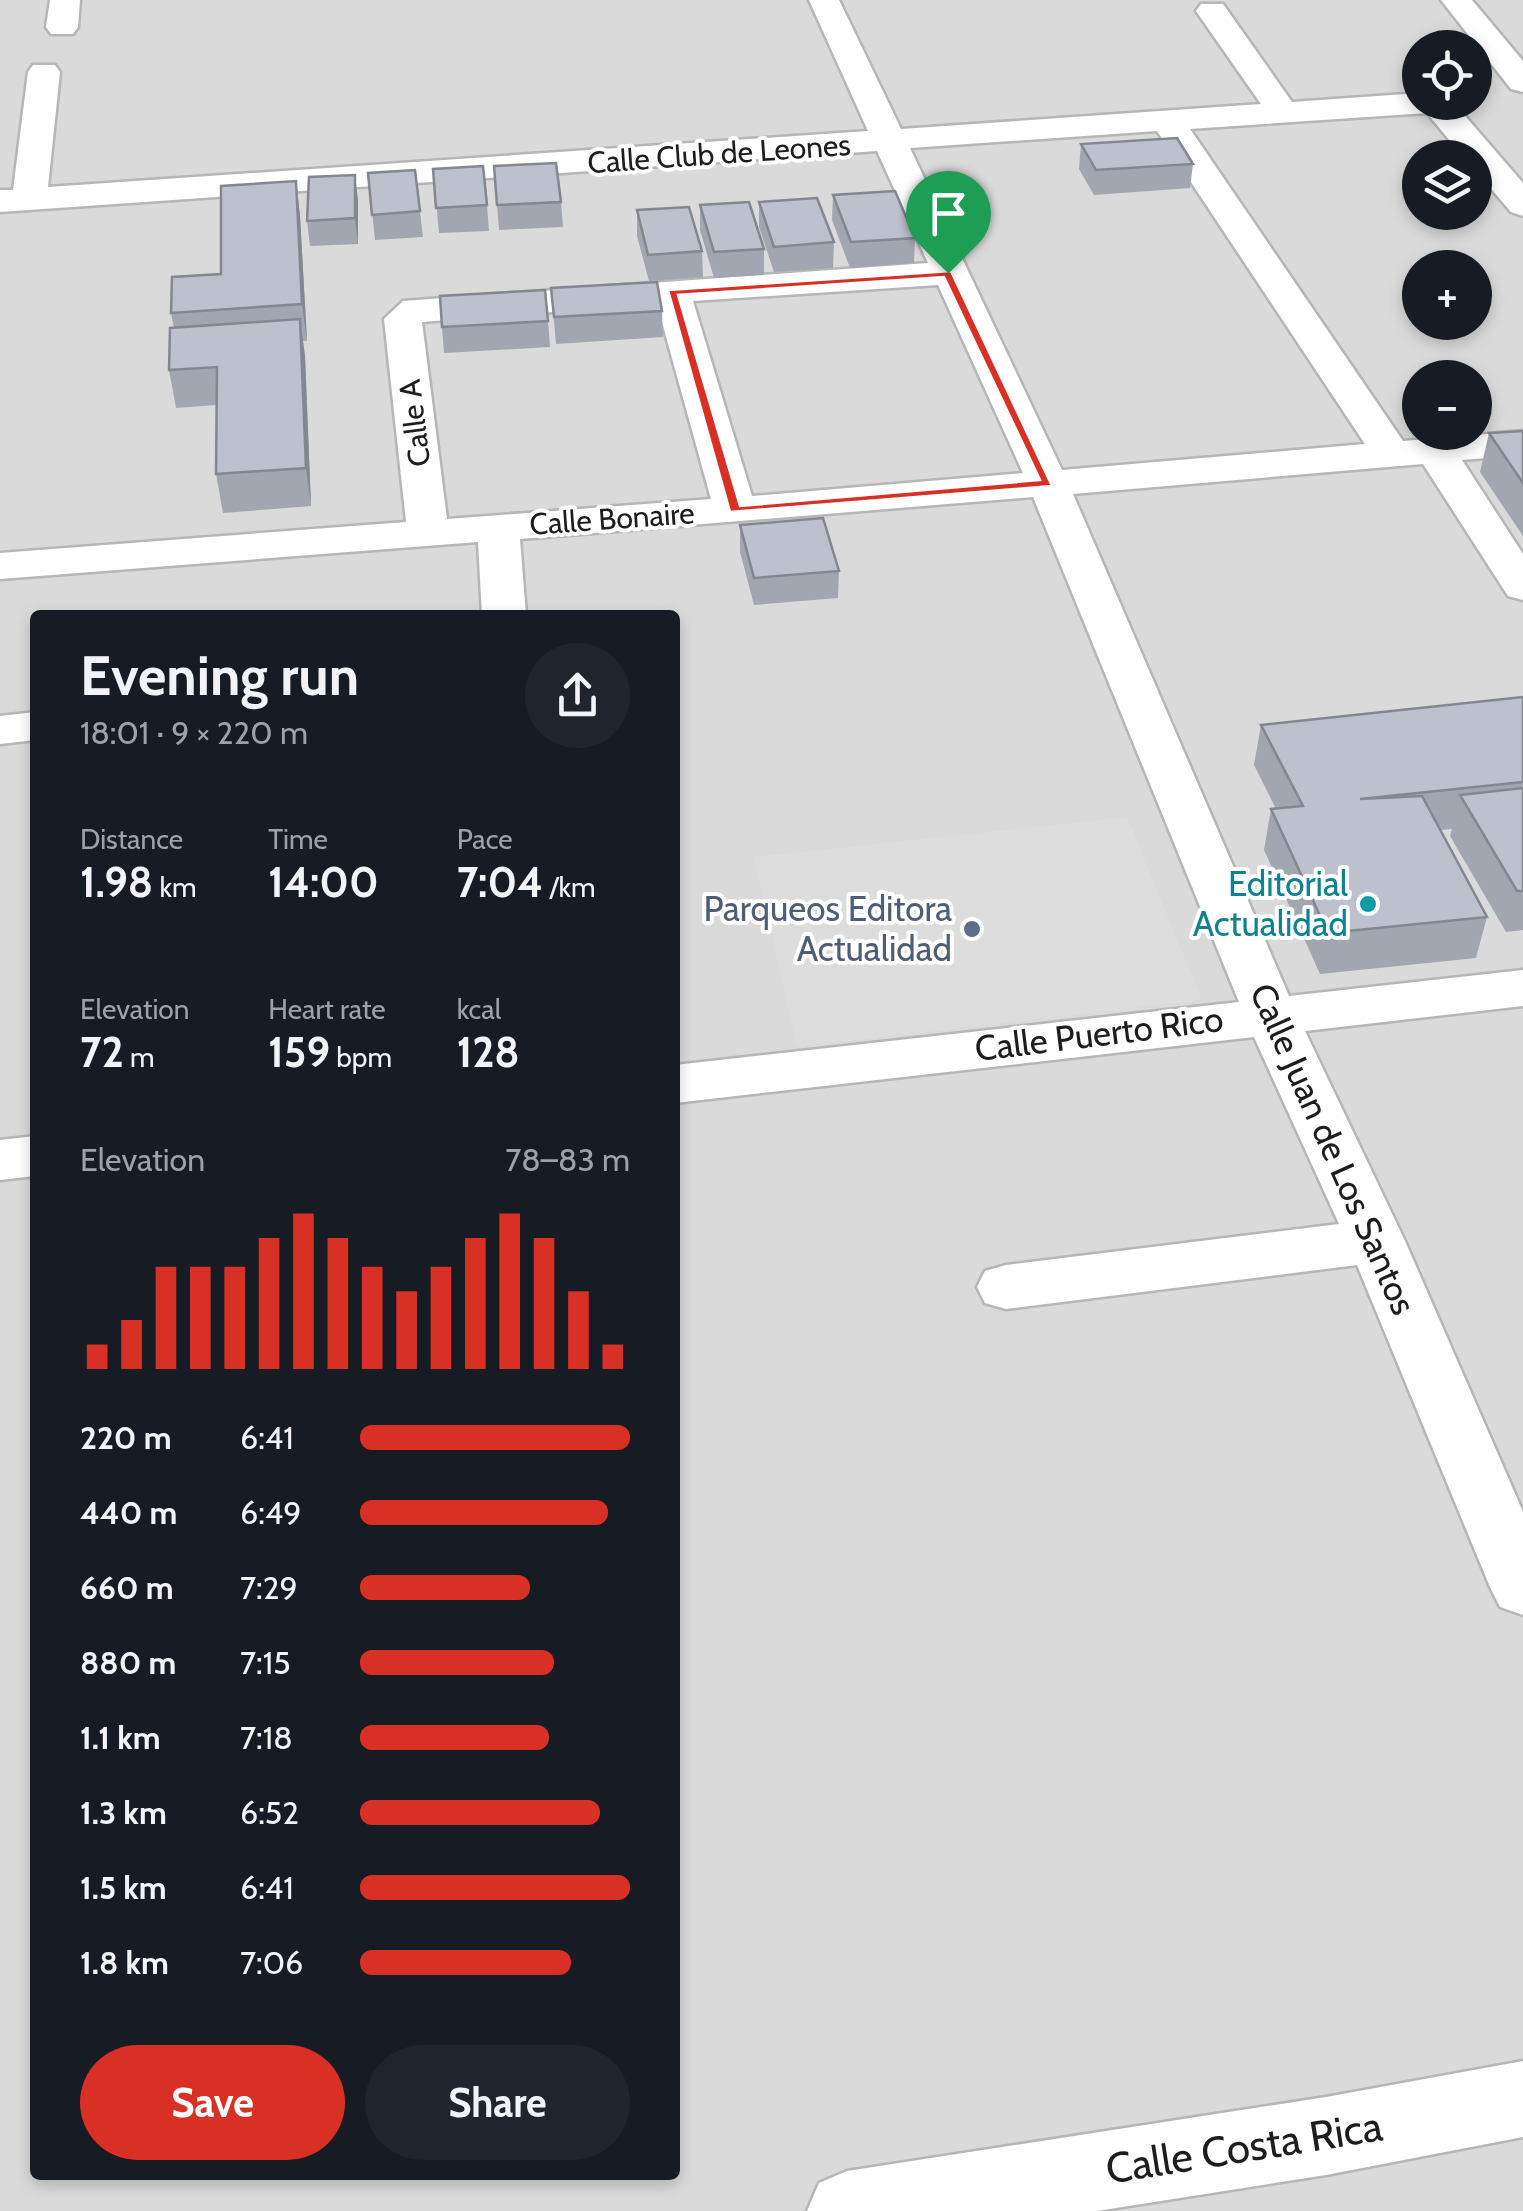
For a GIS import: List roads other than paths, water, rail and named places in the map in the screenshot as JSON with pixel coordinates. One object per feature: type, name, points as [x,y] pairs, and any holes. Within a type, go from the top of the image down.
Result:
[{"type":"street","name":"Calle Juan de Los Santos","points":[[824,0],[1048,483],[1270,1014],[1376,1242],[1523,1587]]},
{"type":"street","points":[[1456,0],[1523,82]]},
{"type":"street","points":[[1212,11],[1284,114]]},
{"type":"street","points":[[14,200],[44,72]]},
{"type":"street","name":"Calle Club de Leones","points":[[14,200],[1402,105]]},
{"type":"street","points":[[1452,120],[1523,204]]},
{"type":"street","points":[[1168,122],[1392,456]]},
{"type":"street","points":[[734,510],[672,292],[948,273]]},
{"type":"street","name":"Calle A","points":[[428,533],[403,319],[406,314],[416,309],[672,292]]},
{"type":"street","name":"Calle Bonaire","points":[[0,566],[734,510],[1523,442]]},
{"type":"street","points":[[1435,451],[1523,587]]},
{"type":"street","points":[[498,528],[504,610]]},
{"type":"street","points":[[0,730],[30,727]]},
{"type":"street","name":"Calle Puerto Rico","points":[[680,1083],[1523,988]]},
{"type":"street","points":[[0,1160],[30,1157]]},
{"type":"street","points":[[1006,1288],[1376,1242]]},
{"type":"street","name":"Calle Costa Rica","points":[[846,2211],[1326,2136],[1523,2099]]},
{"type":"place","name":"Editorial Actualidad","points":[[1368,904]]},
{"type":"place","name":"Parqueos Editora Actualidad","points":[[972,929]]}]
